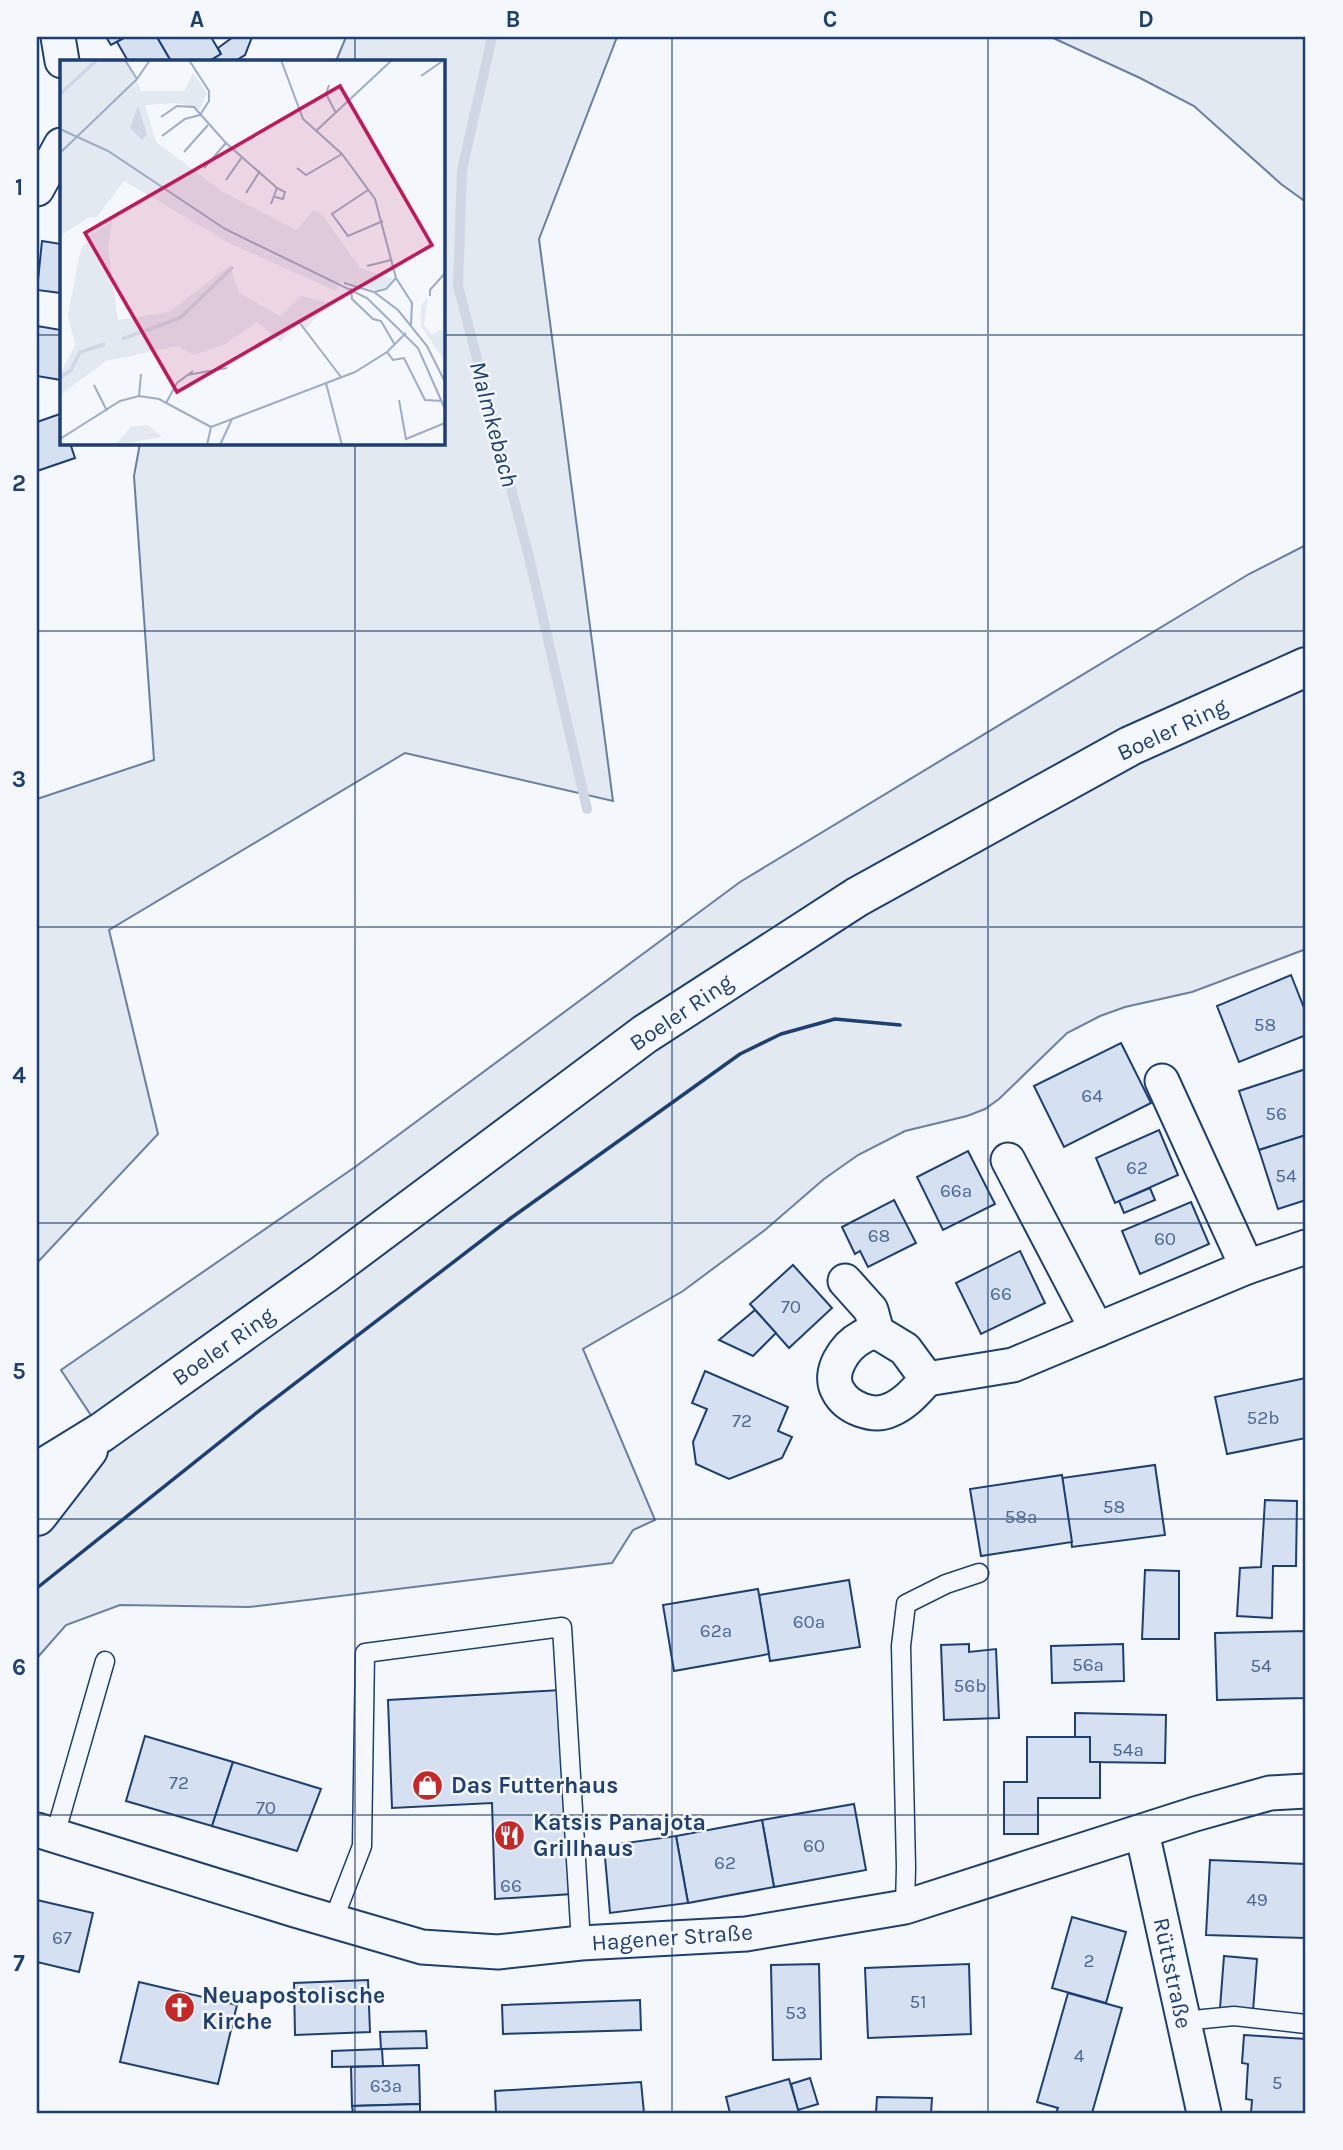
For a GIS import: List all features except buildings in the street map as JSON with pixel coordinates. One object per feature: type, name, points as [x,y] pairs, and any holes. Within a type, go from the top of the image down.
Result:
[{"type":"main road","name":"Boeler Ring","points":[[37,1472],[102,1432],[324,1275],[645,1034],[857,897],[1130,746],[1306,667]]},
{"type":"main road","name":"Boeler Ring","points":[[37,1516],[102,1432]]},
{"type":"street","points":[[58,37],[62,60]]},
{"type":"street","points":[[37,189],[60,147]]},
{"type":"street","points":[[1162,1081],[1247,1267]]},
{"type":"street","points":[[1008,1160],[1097,1330]]},
{"type":"street","points":[[877,1332],[862,1337],[850,1346],[839,1359],[835,1376],[838,1391],[847,1401],[859,1410],[874,1413],[888,1411],[914,1394],[927,1379],[1013,1365],[1247,1267],[1306,1247]]},
{"type":"street","points":[[845,1281],[871,1310],[877,1332],[905,1349],[927,1379]]},
{"type":"street","name":"Hagener Straße","points":[[46,1833],[422,1947],[498,1952],[581,1943],[746,1934],[905,1907],[1270,1793],[1306,1791]]},
{"type":"street","name":"Rüttstraße","points":[[1142,1832],[1204,2113]]},
{"type":"lane","points":[[905,1907],[901,1646],[906,1604],[946,1584],[979,1573]]},
{"type":"lane","points":[[333,1921],[362,1846],[365,1653],[562,1627],[581,1943]]},
{"type":"lane","points":[[46,1833],[106,1661]]},
{"type":"lane","points":[[1184,2021],[1234,2015],[1306,2024]]},
{"type":"shaded area","points":[[346,37],[617,37],[539,239],[613,801],[405,753],[109,930],[158,1134],[37,1263],[37,799],[154,760],[134,476],[140,444],[444,444],[444,60],[336,60]]},
{"type":"shaded area","points":[[1051,37],[1306,37],[1306,202],[1281,184],[1194,106]]},
{"type":"shaded area","points":[[1306,545],[1306,949],[1192,992],[1125,1007],[1067,1033],[999,1099],[985,1109],[905,1131],[858,1155],[824,1179],[765,1230],[683,1291],[583,1349],[655,1520],[633,1530],[612,1563],[249,1607],[120,1605],[66,1625],[37,1658],[37,1516],[102,1432],[61,1370],[355,1167],[740,882],[1249,574]]},
{"type":"waterway","name":"Malmkebach","points":[[492,37],[462,170],[458,286],[529,557],[587,809]]},
{"type":"wall","points":[[37,1588],[255,1414],[511,1218],[740,1054],[781,1034],[835,1019],[900,1025]]},
{"type":"place","name":"Das Futterhaus","points":[[428,1785]]},
{"type":"place","name":"Katsis Panajota Grillhaus","points":[[510,1835]]},
{"type":"place","name":"Neuapostolische Kirche","points":[[179,2008]]}]
